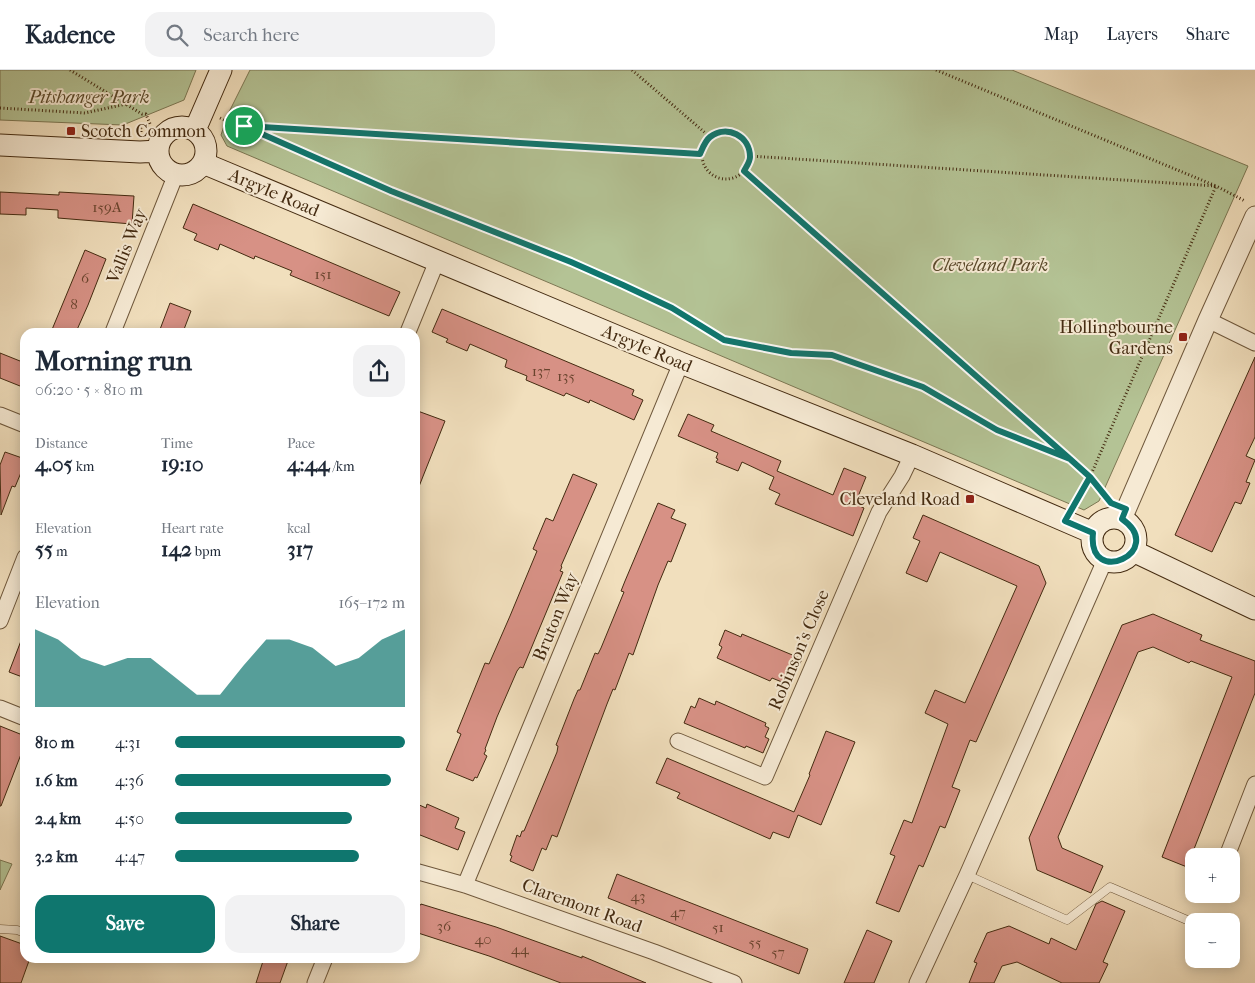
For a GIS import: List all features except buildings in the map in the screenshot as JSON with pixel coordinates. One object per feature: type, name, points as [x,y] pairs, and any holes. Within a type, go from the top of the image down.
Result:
[{"type":"main road","points":[[195,130],[222,70]]},
{"type":"main road","points":[[180,127],[195,130],[202,136],[206,146],[203,163],[190,174],[176,174],[163,166],[158,151],[161,138],[172,128],[180,127]]},
{"type":"main road","points":[[0,145],[140,152],[158,151]]},
{"type":"main road","name":"Argyle Road","points":[[203,163],[681,363],[912,455],[1093,533]]},
{"type":"main road","points":[[1124,514],[1134,532],[1136,542],[1133,550],[1124,560],[1115,562],[1105,560],[1095,553],[1092,543],[1093,533],[1098,524],[1124,514]]},
{"type":"main road","points":[[1133,550],[1255,609]]},
{"type":"street","name":"Vallis Way","points":[[115,328],[176,174]]},
{"type":"street","points":[[1124,514],[1208,320],[1251,209]]},
{"type":"street","points":[[410,328],[437,261]]},
{"type":"street","points":[[1208,320],[1255,343]]},
{"type":"street","name":"Bruton Way","points":[[465,885],[681,363]]},
{"type":"street","points":[[0,415],[20,423]]},
{"type":"street","name":"Robinson's Close","points":[[678,741],[765,777],[879,512],[902,476],[912,455]]},
{"type":"street","points":[[917,983],[1105,560]]},
{"type":"street","points":[[0,620],[20,570]]},
{"type":"street","points":[[0,708],[20,716]]},
{"type":"street","points":[[1231,848],[1249,815],[1255,784]]},
{"type":"street","name":"Claremont Road","points":[[420,872],[465,885],[654,952],[734,983]]},
{"type":"street","points":[[315,983],[323,963]]},
{"type":"lane","points":[[966,876],[1067,920],[1110,887],[1185,919]]},
{"type":"lane","points":[[0,929],[20,931]]},
{"type":"path","points":[[70,70],[142,114],[146,114],[150,124],[141,128],[141,134]]},
{"type":"path","points":[[632,70],[710,137]]},
{"type":"path","points":[[936,70],[1216,186],[1251,209]]},
{"type":"path","points":[[0,108],[85,112],[126,104]]},
{"type":"path","points":[[220,118],[232,124],[244,126],[700,154]]},
{"type":"path","points":[[244,126],[391,191],[571,262],[623,285],[672,308],[724,340],[791,353],[832,355],[923,387],[997,430],[1070,459]]},
{"type":"path","points":[[724,131],[736,133],[743,138],[747,144],[750,156],[744,171],[739,176],[731,179],[717,178],[711,175],[704,166],[700,154],[710,137],[724,131]]},
{"type":"path","points":[[750,156],[1216,186]]},
{"type":"path","points":[[744,171],[1090,477],[1111,503],[1124,514]]},
{"type":"path","points":[[1065,521],[1090,477],[1216,186]]},
{"type":"green space","name":"Pitshanger Park","points":[[0,70],[196,70],[184,100],[123,125],[0,120]]},
{"type":"green space","name":"Cleveland Park","points":[[250,70],[1012,70],[1248,166],[1099,501],[1084,510],[227,146],[221,135],[228,114]]},
{"type":"green space","points":[[0,860],[12,864],[0,890]]},
{"type":"place","name":"Scotch Common","points":[[71,131]]},
{"type":"place","name":"Hollingbourne Gardens","points":[[1183,337]]},
{"type":"place","name":"Cleveland Road","points":[[970,499]]},
{"type":"route","points":[[244,126],[391,191],[571,262],[623,285],[672,308],[724,340],[791,353],[832,355],[923,387],[997,430],[1070,459],[1090,477],[1065,521],[1093,533],[1092,543],[1095,553],[1105,560],[1115,562],[1124,560],[1133,550],[1136,542],[1134,532],[1129,524],[1122,519],[1126,509],[1111,503],[1090,477],[1070,459],[744,171],[750,156],[747,144],[736,133],[724,131],[710,137],[700,154],[244,126]]}]
